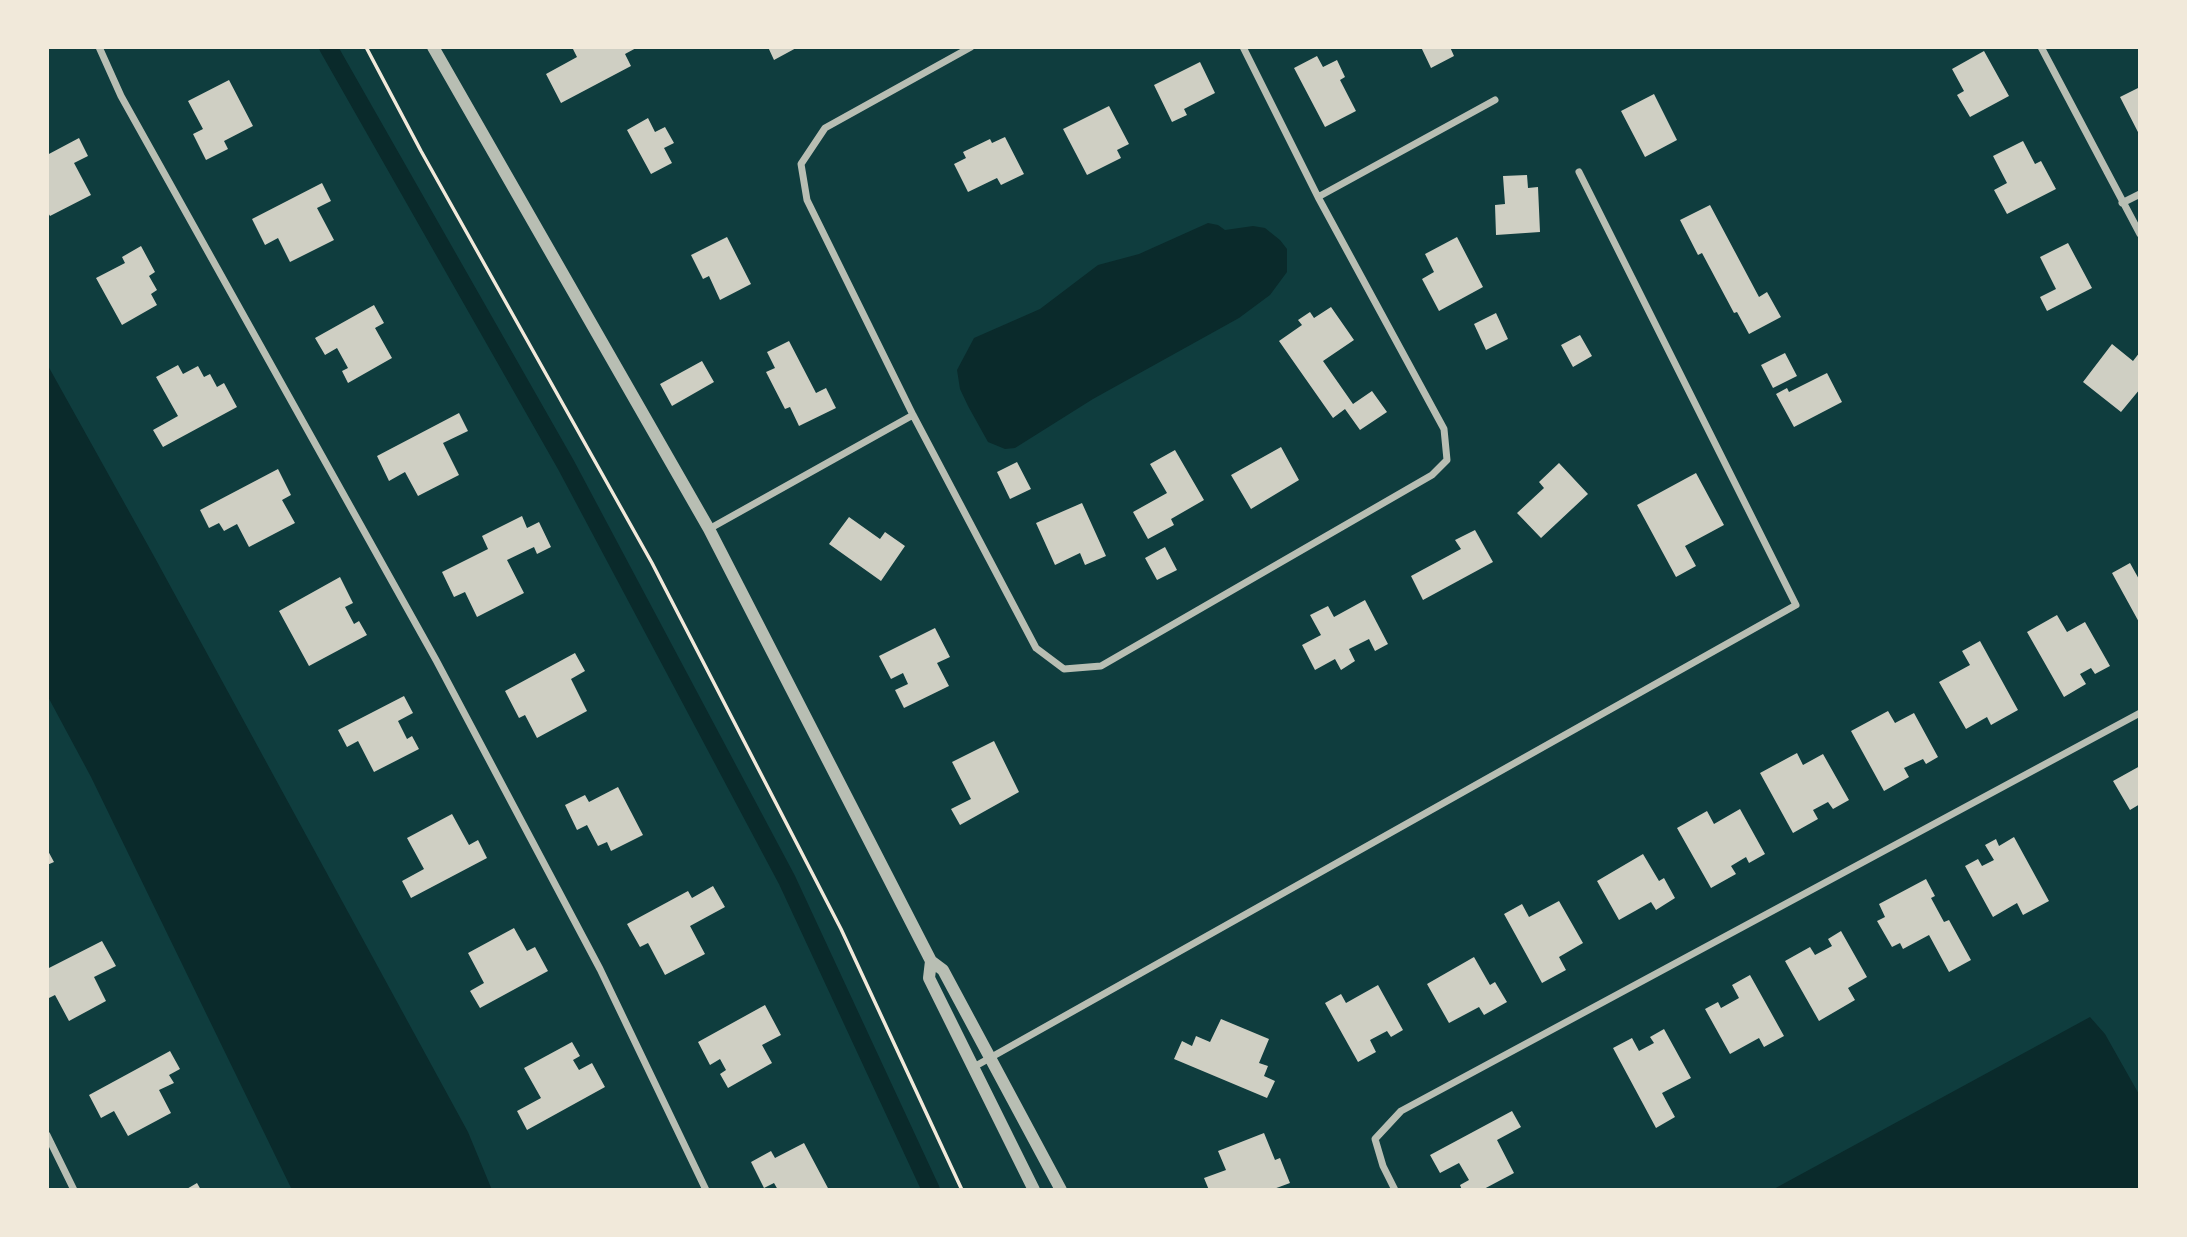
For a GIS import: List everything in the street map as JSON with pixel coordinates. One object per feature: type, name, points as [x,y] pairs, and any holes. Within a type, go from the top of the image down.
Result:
[{"type":"street","points":[[99,47],[121,96],[436,660],[594,957],[706,1190]]},
{"type":"street","points":[[433,47],[709,529],[931,961],[943,970],[1061,1190]]},
{"type":"street","points":[[971,47],[825,128],[801,164],[807,200],[913,415],[1037,648],[1064,669],[1101,666],[1433,475],[1447,460],[1444,429],[1318,197],[1243,47]]},
{"type":"street","points":[[2041,47],[2140,234]]},
{"type":"street","points":[[1318,197],[1495,100]]},
{"type":"street","points":[[972,1068],[1796,605],[1579,172]]},
{"type":"street","points":[[2122,203],[2140,194]]},
{"type":"street","points":[[709,529],[913,415]]},
{"type":"street","points":[[1395,1190],[1382,1166],[1375,1139],[1401,1111],[2140,713]]},
{"type":"street","points":[[931,961],[929,978],[1034,1190]]},
{"type":"street","points":[[47,1135],[74,1190]]},
{"type":"path","points":[[366,47],[652,563],[841,929],[962,1190]]},
{"type":"water","points":[[1208,223],[1225,230],[1253,226],[1265,228],[1280,240],[1287,249],[1287,272],[1270,295],[1239,318],[1093,399],[1015,448],[1005,449],[988,442],[960,389],[957,370],[974,338],[1040,309],[1098,265],[1139,254]]},
{"type":"water","points":[[47,364],[468,1132],[492,1190],[292,1190],[91,777],[47,695]]},
{"type":"water","points":[[2090,1017],[2105,1034],[2140,1096],[2140,1190],[1772,1190]]},
{"type":"building","points":[[572,47],[638,47],[625,54],[631,66],[561,103],[546,74],[577,57]]},
{"type":"building","points":[[768,47],[798,47],[774,60]]},
{"type":"building","points":[[1421,47],[1450,47],[1454,56],[1431,68]]},
{"type":"building","points":[[1984,51],[2009,96],[1970,117],[1957,95],[1964,91],[1952,69]]},
{"type":"building","points":[[1317,56],[1323,67],[1337,60],[1345,77],[1340,80],[1356,111],[1325,127],[1294,68]]},
{"type":"building","points":[[1200,62],[1215,93],[1184,109],[1187,115],[1172,122],[1154,85]]},
{"type":"building","points":[[229,80],[253,126],[224,141],[228,149],[206,160],[193,134],[203,129],[188,101]]},
{"type":"building","points":[[2140,87],[2140,136],[2120,97]]},
{"type":"building","points":[[1654,94],[1677,140],[1645,157],[1621,111]]},
{"type":"building","points":[[1109,106],[1129,144],[1117,150],[1121,158],[1087,175],[1063,129]]},
{"type":"building","points":[[648,118],[655,132],[665,127],[674,143],[664,148],[672,163],[651,174],[627,130]]},
{"type":"building","points":[[1005,137],[1024,174],[1001,185],[997,178],[968,192],[954,164],[966,158],[963,152],[990,139],[992,143]]},
{"type":"building","points":[[79,138],[88,156],[74,163],[91,195],[50,216],[47,211],[47,155]]},
{"type":"building","points":[[2023,141],[2035,164],[2041,161],[2056,189],[2007,214],[1994,190],[2007,183],[1993,156]]},
{"type":"building","points":[[1527,175],[1528,188],[1538,187],[1540,232],[1496,235],[1495,205],[1505,204],[1503,176]]},
{"type":"building","points":[[322,183],[331,201],[317,208],[334,240],[290,262],[278,238],[265,245],[252,219]]},
{"type":"building","points":[[1710,205],[1759,297],[1767,292],[1781,317],[1749,334],[1737,312],[1734,313],[1702,253],[1698,255],[1680,220]]},
{"type":"building","points":[[727,237],[751,284],[720,300],[709,276],[703,279],[691,255]]},
{"type":"building","points":[[1457,237],[1483,287],[1439,311],[1422,279],[1434,272],[1425,254]]},
{"type":"building","points":[[2068,243],[2092,288],[2047,311],[2040,297],[2056,289],[2040,257]]},
{"type":"building","points":[[141,246],[155,272],[149,276],[157,290],[151,294],[157,305],[122,325],[96,278],[125,263],[122,257]]},
{"type":"building","points":[[374,305],[384,323],[375,328],[392,358],[348,383],[342,371],[348,368],[337,348],[325,355],[315,338]]},
{"type":"building","points":[[1331,307],[1354,340],[1323,361],[1353,404],[1372,391],[1387,412],[1360,430],[1345,409],[1333,418],[1279,341],[1302,325],[1298,320],[1310,312],[1314,318]]},
{"type":"building","points":[[1496,313],[1508,339],[1486,350],[1474,324]]},
{"type":"building","points":[[1580,335],[1592,356],[1573,367],[1561,345]]},
{"type":"building","points":[[789,341],[816,393],[826,388],[836,408],[799,426],[790,407],[785,409],[766,372],[775,368],[767,352]]},
{"type":"building","points":[[2112,344],[2133,361],[2140,352],[2140,389],[2121,412],[2083,382]]},
{"type":"building","points":[[1785,353],[1797,376],[1773,388],[1761,365]]},
{"type":"building","points":[[702,361],[714,382],[672,406],[660,384]]},
{"type":"building","points":[[178,365],[183,374],[198,366],[204,377],[210,374],[217,387],[224,383],[237,407],[163,447],[153,430],[178,416],[156,377]]},
{"type":"building","points":[[1827,373],[1842,402],[1794,427],[1776,394],[1787,388],[1789,392]]},
{"type":"building","points":[[459,413],[468,431],[443,443],[459,475],[418,496],[405,472],[389,481],[377,456]]},
{"type":"building","points":[[1281,447],[1299,480],[1251,509],[1231,475]]},
{"type":"building","points":[[1175,450],[1204,500],[1171,519],[1174,525],[1148,539],[1133,512],[1167,493],[1150,464]]},
{"type":"building","points":[[1017,462],[1031,489],[1010,499],[997,472]]},
{"type":"building","points":[[1559,463],[1588,494],[1541,538],[1517,513],[1544,488],[1539,482]]},
{"type":"building","points":[[278,469],[291,495],[282,500],[295,523],[249,547],[237,524],[224,531],[219,523],[209,528],[200,510]]},
{"type":"building","points":[[1696,473],[1724,525],[1685,546],[1696,566],[1676,577],[1637,505]]},
{"type":"building","points":[[1082,503],[1106,556],[1085,565],[1080,553],[1055,565],[1036,523]]},
{"type":"building","points":[[522,516],[527,528],[539,522],[551,547],[537,554],[534,547],[507,560],[524,593],[477,617],[465,592],[454,597],[442,572],[488,549],[482,536]]},
{"type":"building","points":[[849,517],[880,539],[885,532],[905,546],[881,581],[829,544]]},
{"type":"building","points":[[1475,530],[1493,562],[1423,600],[1411,576],[1461,549],[1455,540]]},
{"type":"building","points":[[1165,547],[1177,570],[1157,580],[1145,558]]},
{"type":"building","points":[[2130,563],[2140,581],[2140,624],[2112,573]]},
{"type":"building","points":[[340,577],[353,603],[345,607],[354,624],[359,621],[367,635],[309,666],[279,611]]},
{"type":"building","points":[[1365,600],[1388,644],[1375,651],[1369,639],[1349,649],[1355,661],[1341,670],[1335,659],[1315,670],[1302,645],[1321,635],[1310,615],[1328,606],[1334,617]]},
{"type":"building","points":[[2057,615],[2067,632],[2085,622],[2110,666],[2095,674],[2091,668],[2080,674],[2086,684],[2064,697],[2027,632]]},
{"type":"building","points":[[935,628],[950,657],[937,663],[949,686],[904,708],[895,690],[908,684],[903,673],[891,679],[879,656]]},
{"type":"building","points":[[1980,641],[2018,710],[1991,725],[1987,717],[1966,729],[1939,682],[1970,665],[1962,651]]},
{"type":"building","points":[[575,653],[585,671],[571,679],[587,711],[537,738],[525,715],[519,718],[505,691]]},
{"type":"building","points":[[404,696],[413,713],[398,721],[407,739],[412,736],[419,749],[374,772],[358,741],[347,747],[338,730]]},
{"type":"building","points":[[1888,711],[1895,723],[1914,713],[1938,757],[1926,764],[1923,759],[1904,768],[1909,777],[1884,791],[1851,731]]},
{"type":"building","points":[[994,741],[1019,792],[960,825],[951,809],[971,799],[952,762]]},
{"type":"building","points":[[1797,753],[1803,765],[1823,754],[1849,800],[1833,809],[1828,802],[1813,810],[1818,819],[1793,833],[1760,773]]},
{"type":"building","points":[[2140,766],[2140,804],[2130,810],[2113,781]]},
{"type":"building","points":[[618,787],[643,835],[611,851],[607,842],[598,846],[587,825],[577,830],[565,805],[585,795],[589,802]]},
{"type":"building","points":[[1740,809],[1765,854],[1749,863],[1746,857],[1731,866],[1736,874],[1711,888],[1677,828],[1707,811],[1714,824]]},
{"type":"building","points":[[452,814],[469,845],[478,840],[487,858],[411,898],[402,881],[424,869],[407,838]]},
{"type":"building","points":[[2014,837],[2049,901],[2023,915],[2017,903],[1993,917],[1965,866],[1978,859],[1982,866],[1994,860],[1985,845],[1996,839],[1999,846]]},
{"type":"building","points":[[47,849],[54,862],[47,865]]},
{"type":"building","points":[[1643,854],[1659,881],[1664,878],[1675,898],[1656,910],[1651,902],[1619,920],[1597,881]]},
{"type":"building","points":[[1926,879],[1935,896],[1931,898],[1944,922],[1949,920],[1971,960],[1949,972],[1929,935],[1903,949],[1900,943],[1892,947],[1877,921],[1885,917],[1879,904]]},
{"type":"building","points":[[713,886],[725,907],[690,926],[705,954],[665,975],[648,943],[640,947],[627,924],[688,891],[692,898]]},
{"type":"building","points":[[1559,901],[1583,943],[1559,957],[1566,970],[1542,983],[1504,914],[1522,904],[1529,917]]},
{"type":"building","points":[[514,928],[527,951],[535,947],[548,971],[480,1008],[470,991],[484,983],[468,953]]},
{"type":"building","points":[[1841,931],[1867,977],[1848,988],[1855,1000],[1819,1021],[1785,961],[1810,947],[1815,955],[1832,946],[1828,939]]},
{"type":"building","points":[[102,941],[116,966],[94,977],[106,1001],[69,1021],[55,995],[47,999],[47,969]]},
{"type":"building","points":[[1474,957],[1490,985],[1495,982],[1507,1002],[1484,1015],[1479,1007],[1449,1023],[1427,984]]},
{"type":"building","points":[[1750,975],[1784,1036],[1764,1047],[1759,1038],[1730,1054],[1705,1009],[1718,1002],[1721,1008],[1739,998],[1732,985]]},
{"type":"building","points":[[1378,985],[1403,1030],[1391,1037],[1387,1031],[1370,1040],[1376,1052],[1358,1062],[1325,1003],[1341,994],[1346,1003]]},
{"type":"building","points":[[765,1005],[781,1035],[762,1045],[772,1063],[728,1088],[720,1074],[726,1070],[720,1059],[710,1065],[698,1042]]},
{"type":"building","points":[[1221,1019],[1269,1039],[1259,1063],[1268,1066],[1264,1076],[1275,1081],[1267,1098],[1174,1059],[1182,1041],[1192,1046],[1196,1036],[1210,1042]]},
{"type":"building","points":[[1664,1029],[1691,1078],[1662,1093],[1675,1117],[1656,1128],[1613,1048],[1632,1038],[1639,1051],[1654,1043],[1650,1037]]},
{"type":"building","points":[[572,1042],[580,1056],[573,1060],[579,1070],[592,1063],[605,1087],[527,1130],[517,1111],[541,1098],[524,1068]]},
{"type":"building","points":[[170,1051],[180,1069],[169,1075],[174,1083],[159,1090],[171,1113],[128,1136],[114,1111],[101,1118],[89,1095]]},
{"type":"building","points":[[1512,1111],[1521,1127],[1497,1140],[1514,1173],[1482,1190],[1462,1190],[1460,1185],[1469,1180],[1459,1163],[1440,1173],[1430,1155]]},
{"type":"building","points":[[1264,1133],[1275,1160],[1280,1158],[1290,1183],[1271,1190],[1209,1190],[1204,1178],[1226,1170],[1218,1151]]},
{"type":"building","points":[[804,1143],[829,1190],[778,1190],[774,1183],[764,1188],[751,1162],[771,1151],[775,1158]]},
{"type":"building","points":[[197,1183],[201,1190],[185,1190]]},
{"type":"waterway","points":[[328,47],[566,465],[787,880],[931,1190]]}]
